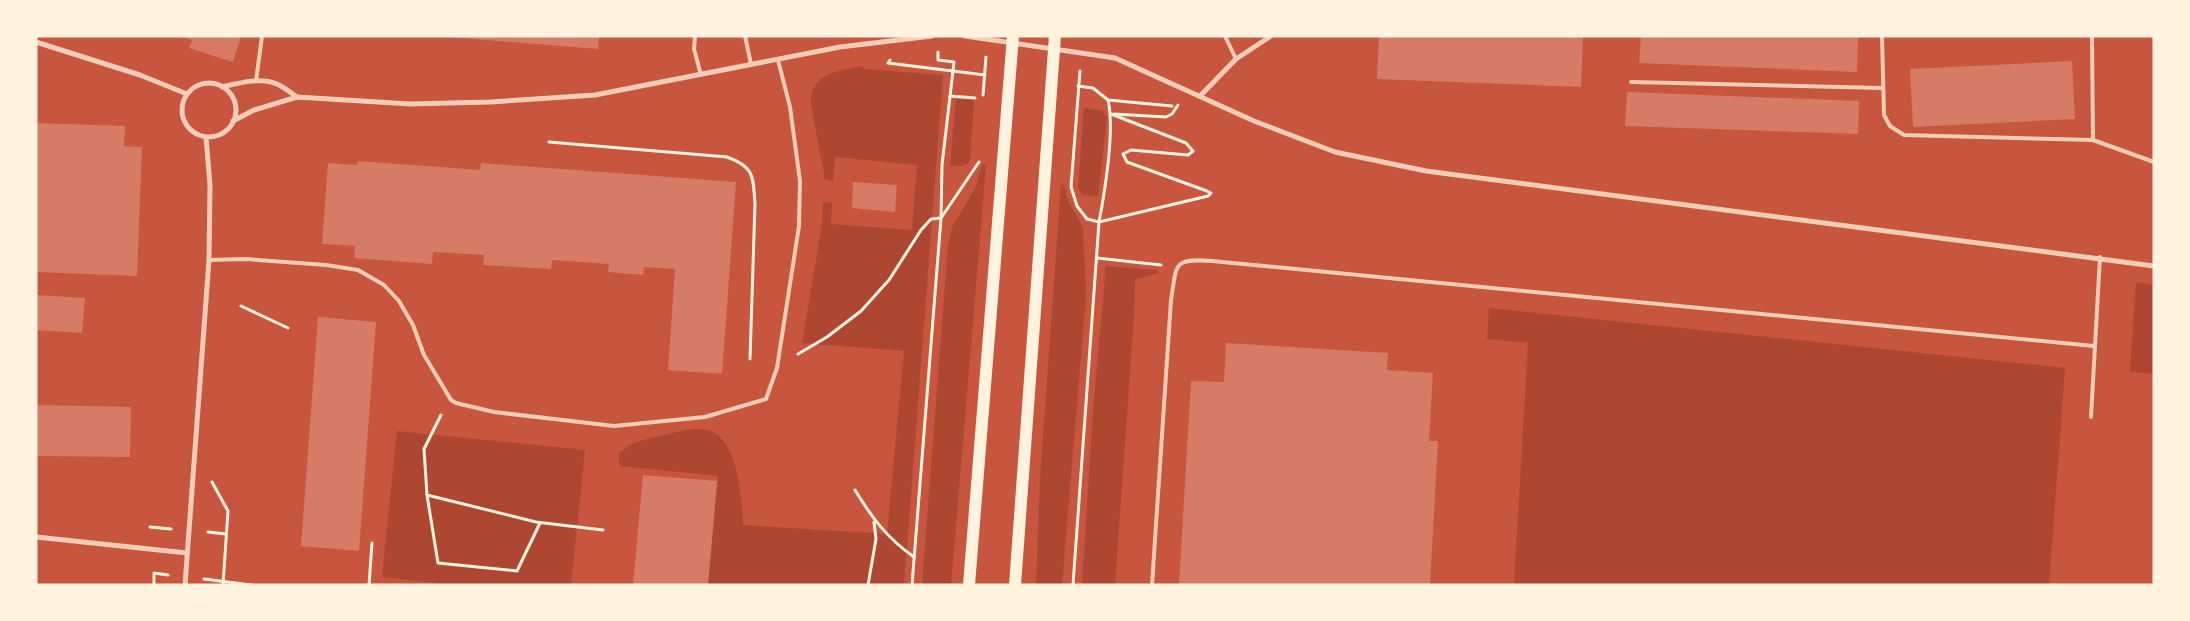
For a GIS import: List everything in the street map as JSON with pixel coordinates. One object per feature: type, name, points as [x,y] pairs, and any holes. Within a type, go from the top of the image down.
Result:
[{"type":"main road","points":[[969,585],[1004,169],[1013,36]]},
{"type":"main road","points":[[1015,585],[1055,36]]},
{"type":"street","points":[[233,121],[235,104],[231,94],[222,87],[211,83],[200,84],[187,94],[181,110],[184,121],[190,130],[206,137],[222,134],[233,121],[254,110],[297,97],[410,104],[490,102],[595,95],[840,47],[932,36]]},
{"type":"street","points":[[965,36],[1115,58],[1254,121],[1335,152],[1426,171],[2100,257],[2154,266]]},
{"type":"street","points":[[1200,96],[1236,59],[1271,36]]},
{"type":"street","points":[[36,42],[140,75],[187,94]]},
{"type":"street","points":[[222,87],[256,82],[277,84],[297,97]]},
{"type":"street","points":[[185,585],[209,260],[210,185],[206,137]]},
{"type":"street","points":[[36,537],[188,554]]},
{"type":"lane","points":[[256,82],[262,36]]},
{"type":"lane","points":[[695,36],[694,49],[702,75]]},
{"type":"lane","points":[[745,36],[751,64]]},
{"type":"lane","points":[[1224,36],[1236,59]]},
{"type":"lane","points":[[1882,36],[1884,115],[1890,126],[1904,135],[2093,140],[2154,162]]},
{"type":"lane","points":[[2092,36],[2093,140]]},
{"type":"lane","points":[[209,260],[245,259],[326,265],[358,270],[384,284],[399,301],[413,324],[424,356],[451,400],[456,404],[494,412],[614,426],[705,417],[766,399],[777,368],[799,226],[800,181],[790,106],[778,60]]},
{"type":"lane","points":[[1631,82],[1882,88]]},
{"type":"lane","points":[[2090,417],[2100,257]]},
{"type":"lane","points":[[1152,585],[1171,300],[1176,267],[1182,261],[1203,260],[2094,346]]},
{"type":"path","points":[[891,57],[888,63],[952,71]]},
{"type":"path","points":[[912,585],[941,218],[942,165],[954,62],[938,60]]},
{"type":"path","points":[[1081,64],[1071,187],[1077,206],[1087,219],[1099,222],[1210,194],[1207,190],[1127,162],[1124,154],[1131,150],[1188,155],[1193,151],[1186,142],[1111,114]]},
{"type":"path","points":[[950,96],[975,98]]},
{"type":"path","points":[[1073,585],[1099,222],[1104,197],[1111,114],[1108,100]]},
{"type":"path","points":[[1111,114],[1166,116],[1172,114],[1177,106],[1119,102]]},
{"type":"path","points":[[549,142],[727,157],[742,163],[749,170],[754,183],[755,204],[750,360]]},
{"type":"path","points":[[777,368],[827,337],[861,311],[889,280],[921,230],[931,219],[941,218],[979,163]]},
{"type":"path","points":[[1097,258],[1176,267]]},
{"type":"path","points":[[241,306],[288,328]]},
{"type":"path","points":[[451,400],[424,449],[427,495],[438,563],[517,570],[540,523]]},
{"type":"path","points":[[855,490],[874,521],[902,549],[914,557]]},
{"type":"path","points":[[427,495],[540,523],[603,530]]},
{"type":"path","points":[[228,511],[223,583],[251,585]]},
{"type":"path","points":[[868,585],[876,539],[874,521]]},
{"type":"path","points":[[369,585],[372,543]]},
{"type":"shaded area","points":[[862,66],[864,69],[943,75],[904,585],[708,585],[718,476],[619,466],[619,453],[629,446],[646,439],[680,431],[707,430],[717,435],[726,444],[732,456],[739,486],[743,525],[887,534],[904,351],[802,343],[822,224],[823,203],[832,202],[831,224],[912,230],[917,165],[835,157],[833,181],[825,179],[811,105],[812,94],[815,86],[827,75]]},
{"type":"shaded area","points":[[956,99],[974,100],[970,160],[961,166],[950,165]]},
{"type":"shaded area","points":[[1084,108],[1103,111],[1107,118],[1098,196],[1083,195],[1078,189]]},
{"type":"shaded area","points":[[982,164],[986,165],[951,585],[922,585],[948,246],[952,227],[976,187]]},
{"type":"shaded area","points":[[1061,184],[1065,186],[1069,203],[1083,229],[1086,295],[1062,585],[1036,585],[1040,480]]},
{"type":"shaded area","points":[[1106,266],[1158,270],[1158,273],[1135,280],[1115,585],[1082,585],[1093,412]]},
{"type":"shaded area","points":[[2136,282],[2154,285],[2154,374],[2130,372]]},
{"type":"shaded area","points":[[1489,308],[2065,368],[2049,585],[1514,585],[1528,343],[1487,339]]},
{"type":"shaded area","points":[[397,431],[585,450],[571,585],[453,585],[382,577]]},
{"type":"building","points":[[180,36],[241,36],[233,62],[189,48],[192,40]]},
{"type":"building","points":[[437,36],[599,36],[598,49]]},
{"type":"building","points":[[1379,36],[1583,36],[1581,87],[1377,79]]},
{"type":"building","points":[[1641,36],[1858,36],[1857,72],[1639,63]]},
{"type":"building","points":[[2072,61],[2075,119],[1913,127],[1910,69]]},
{"type":"building","points":[[1627,92],[1859,101],[1858,134],[1625,126]]},
{"type":"building","points":[[36,123],[125,126],[124,146],[142,147],[137,276],[36,272]]},
{"type":"building","points":[[358,161],[480,170],[481,163],[736,182],[722,374],[668,370],[675,269],[644,267],[643,275],[608,272],[609,264],[552,260],[551,269],[483,265],[484,255],[433,252],[432,264],[354,258],[355,246],[322,244],[328,163],[357,165]]},
{"type":"building","points":[[853,182],[897,185],[895,212],[852,208]]},
{"type":"building","points":[[36,295],[85,298],[82,333],[36,330]]},
{"type":"building","points":[[318,317],[376,322],[359,551],[301,546]]},
{"type":"building","points":[[1226,343],[1388,353],[1387,370],[1433,373],[1429,441],[1438,441],[1430,585],[1179,585],[1191,381],[1224,382]]},
{"type":"building","points":[[36,405],[131,407],[130,457],[36,456]]},
{"type":"building","points":[[643,475],[717,481],[708,585],[633,585]]}]
